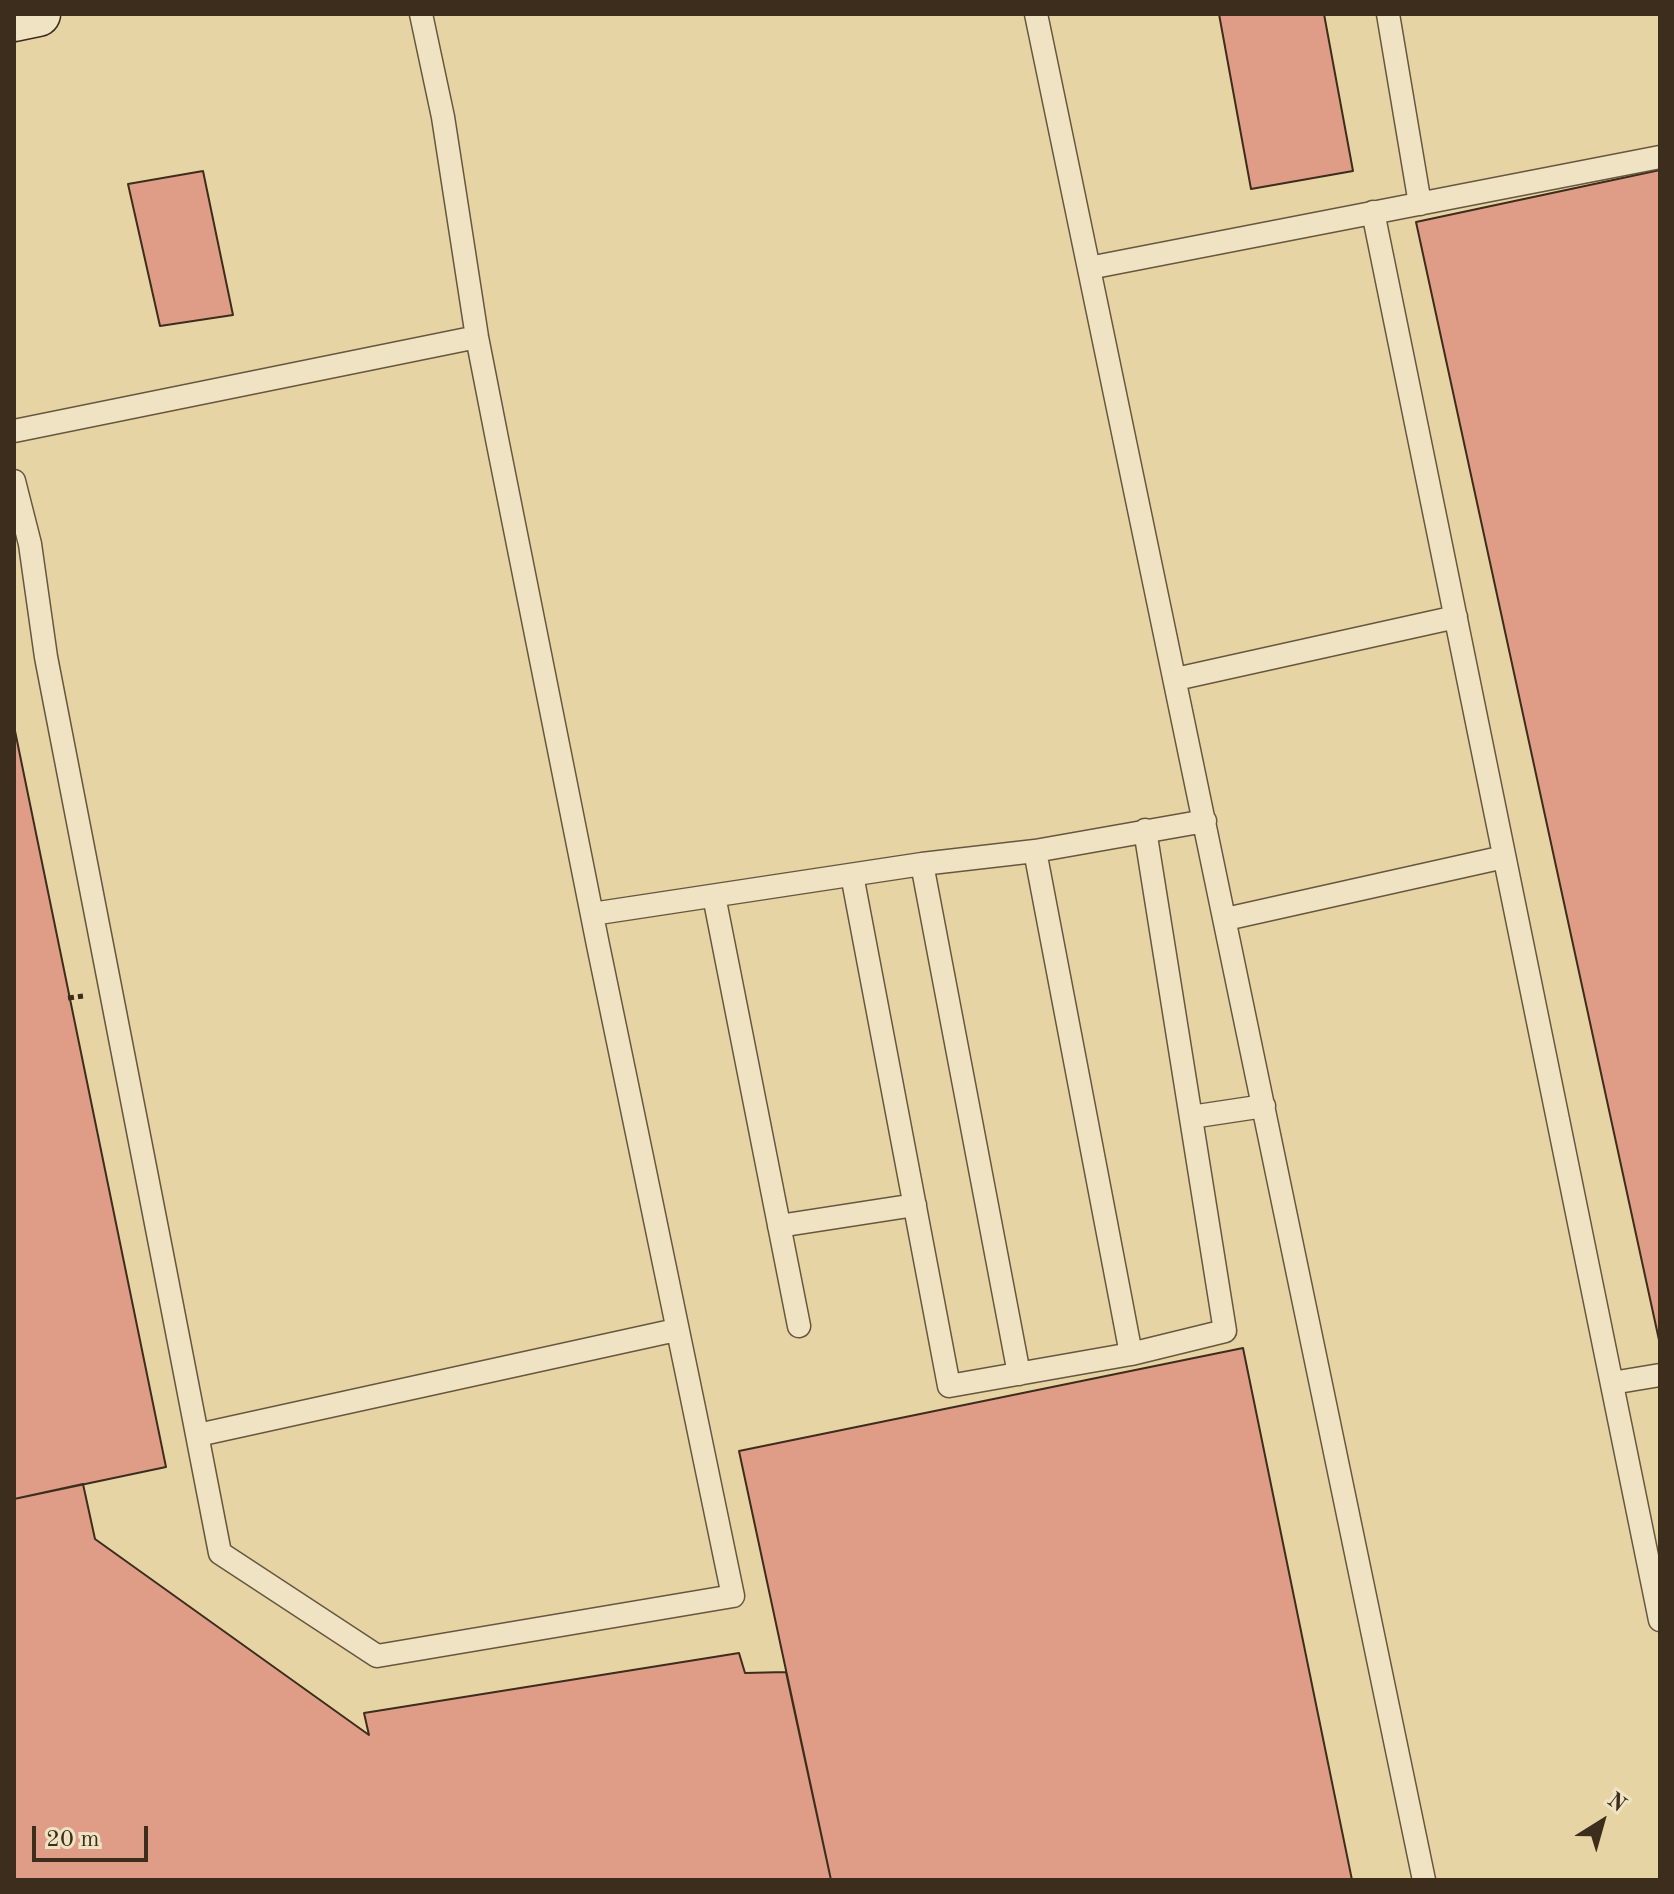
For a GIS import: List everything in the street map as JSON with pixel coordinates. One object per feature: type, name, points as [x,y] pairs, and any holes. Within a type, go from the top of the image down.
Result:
[{"type":"main road","points":[[14,19],[38,14]]},
{"type":"lane","points":[[14,481],[30,544],[25,598],[220,1553],[377,1656],[733,1596],[676,1330],[477,337],[443,117],[421,14]]},
{"type":"lane","points":[[1036,14],[1424,1880]]},
{"type":"lane","points":[[1388,14],[1420,204]]},
{"type":"lane","points":[[1089,268],[1660,157]]},
{"type":"lane","points":[[1373,212],[1660,1620]]},
{"type":"lane","points":[[14,431],[477,337]]},
{"type":"lane","points":[[1176,679],[1456,617]]},
{"type":"lane","points":[[592,914],[922,864],[1035,851],[1205,821]]},
{"type":"lane","points":[[852,875],[949,1386],[1131,1354],[1225,1331],[1145,830]]},
{"type":"lane","points":[[1035,851],[1131,1354]]},
{"type":"lane","points":[[1226,919],[1504,857]]},
{"type":"lane","points":[[922,864],[1019,1374]]},
{"type":"lane","points":[[714,896],[799,1326]]},
{"type":"lane","points":[[1191,1117],[1264,1106]]},
{"type":"lane","points":[[779,1226],[915,1205]]},
{"type":"lane","points":[[198,1435],[676,1330]]},
{"type":"lane","points":[[1612,1383],[1660,1375]]},
{"type":"building","points":[[1219,14],[1324,14],[1353,171],[1251,189]]},
{"type":"building","points":[[1660,170],[1660,1340],[1659,1340],[1416,222]]},
{"type":"building","points":[[203,171],[233,315],[160,326],[128,184]]},
{"type":"building","points":[[14,726],[166,1467],[14,1499]]},
{"type":"building","points":[[1243,1348],[1352,1880],[831,1880],[739,1451]]},
{"type":"building","points":[[83,1484],[95,1539],[369,1735],[364,1713],[739,1653],[745,1673],[786,1672],[831,1880],[14,1880],[14,1499]]}]
